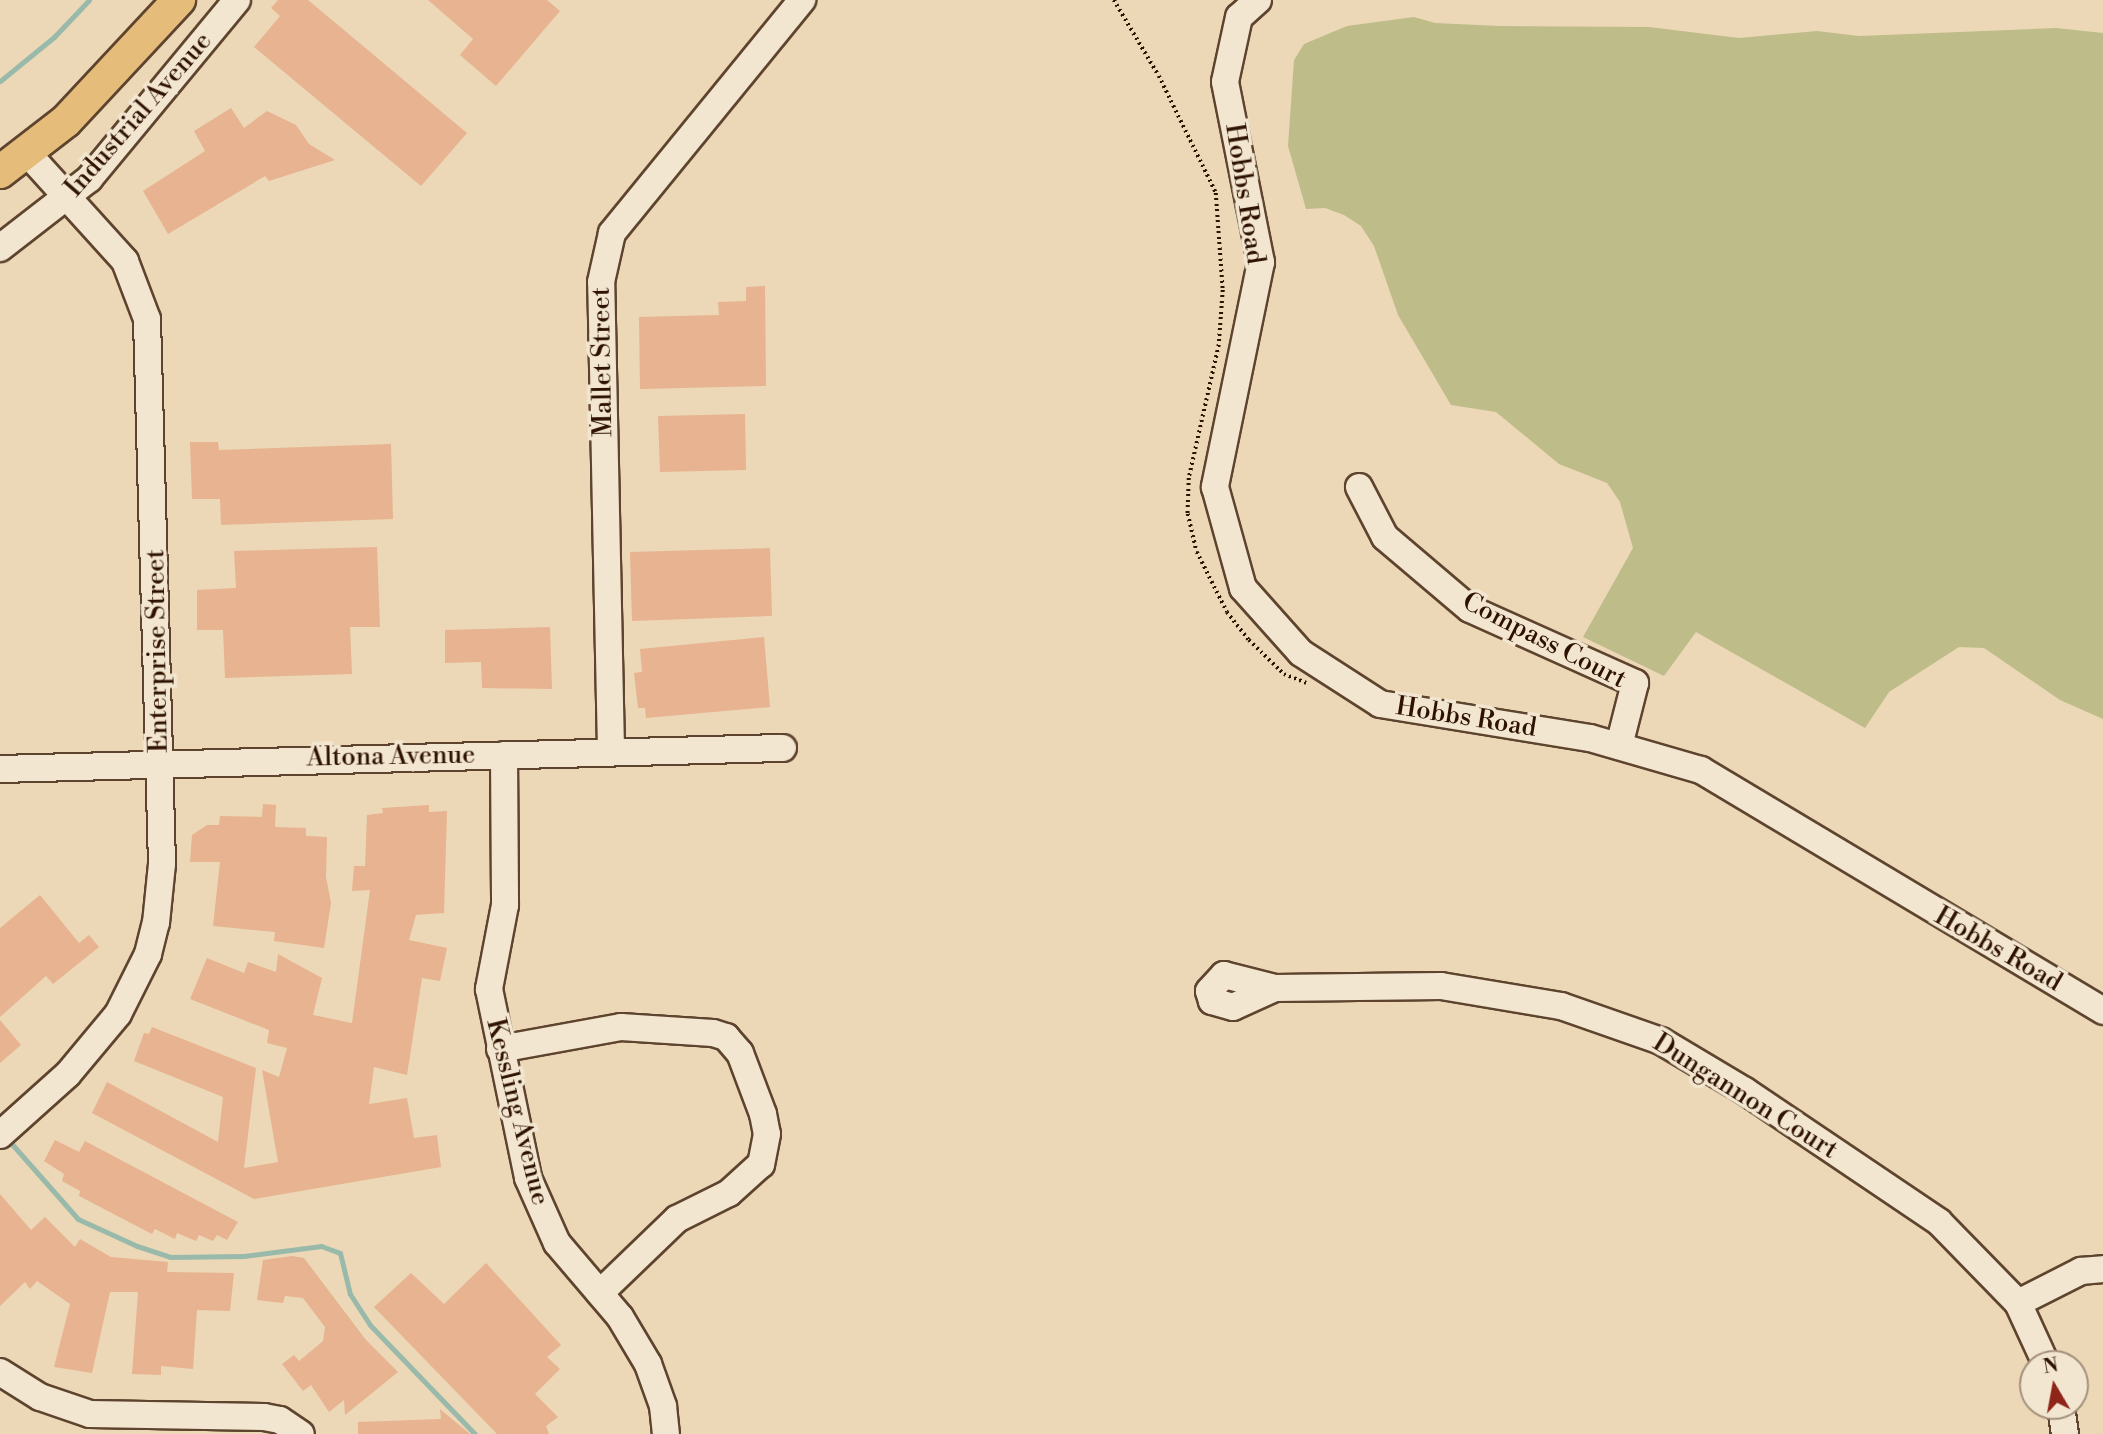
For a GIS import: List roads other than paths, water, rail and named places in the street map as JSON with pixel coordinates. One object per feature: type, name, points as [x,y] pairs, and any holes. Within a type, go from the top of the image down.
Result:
[{"type":"main road","points":[[0,172],[66,121],[179,0]]},
{"type":"street","name":"Industrial Avenue","points":[[0,248],[66,200],[102,166],[237,0]]},
{"type":"street","name":"Mallet Street","points":[[611,750],[601,282],[612,233],[802,0]]},
{"type":"street","name":"Hobbs Road","points":[[1258,0],[1239,17],[1225,82],[1261,262],[1215,487],[1243,588],[1301,653],[1380,704],[1619,746],[1701,770],[2103,1011]]},
{"type":"street","name":"Enterprise Street","points":[[0,1135],[96,1045],[134,986],[153,933],[160,894],[160,762],[147,318],[125,261],[66,200],[27,153]]},
{"type":"street","name":"Compass Court","points":[[1359,487],[1385,537],[1470,609],[1635,683],[1619,746]]},
{"type":"street","name":"Altona Avenue","points":[[0,769],[160,762],[783,748]]},
{"type":"street","name":"Kessling Avenue","points":[[504,755],[505,905],[489,989],[533,1196],[557,1243],[600,1293],[635,1342],[656,1383],[666,1434]]},
{"type":"street","name":"Dungannon Court","points":[[1275,988],[1441,986],[1561,1006],[1661,1041],[1745,1091],[1939,1222],[2018,1303],[2040,1350]]},
{"type":"street","points":[[500,1049],[621,1027],[713,1033],[726,1037],[740,1053],[767,1134],[761,1164],[729,1193],[677,1219],[600,1293]]},
{"type":"street","points":[[2018,1303],[2081,1271],[2103,1269]]},
{"type":"street","points":[[0,1372],[40,1397],[90,1415],[264,1417],[301,1434]]},
{"type":"waterway","points":[[0,81],[54,37],[89,0]]},
{"type":"waterway","points":[[11,1143],[78,1219],[137,1246],[170,1257],[244,1256],[321,1246],[340,1253],[350,1294],[370,1325],[475,1434]]}]
